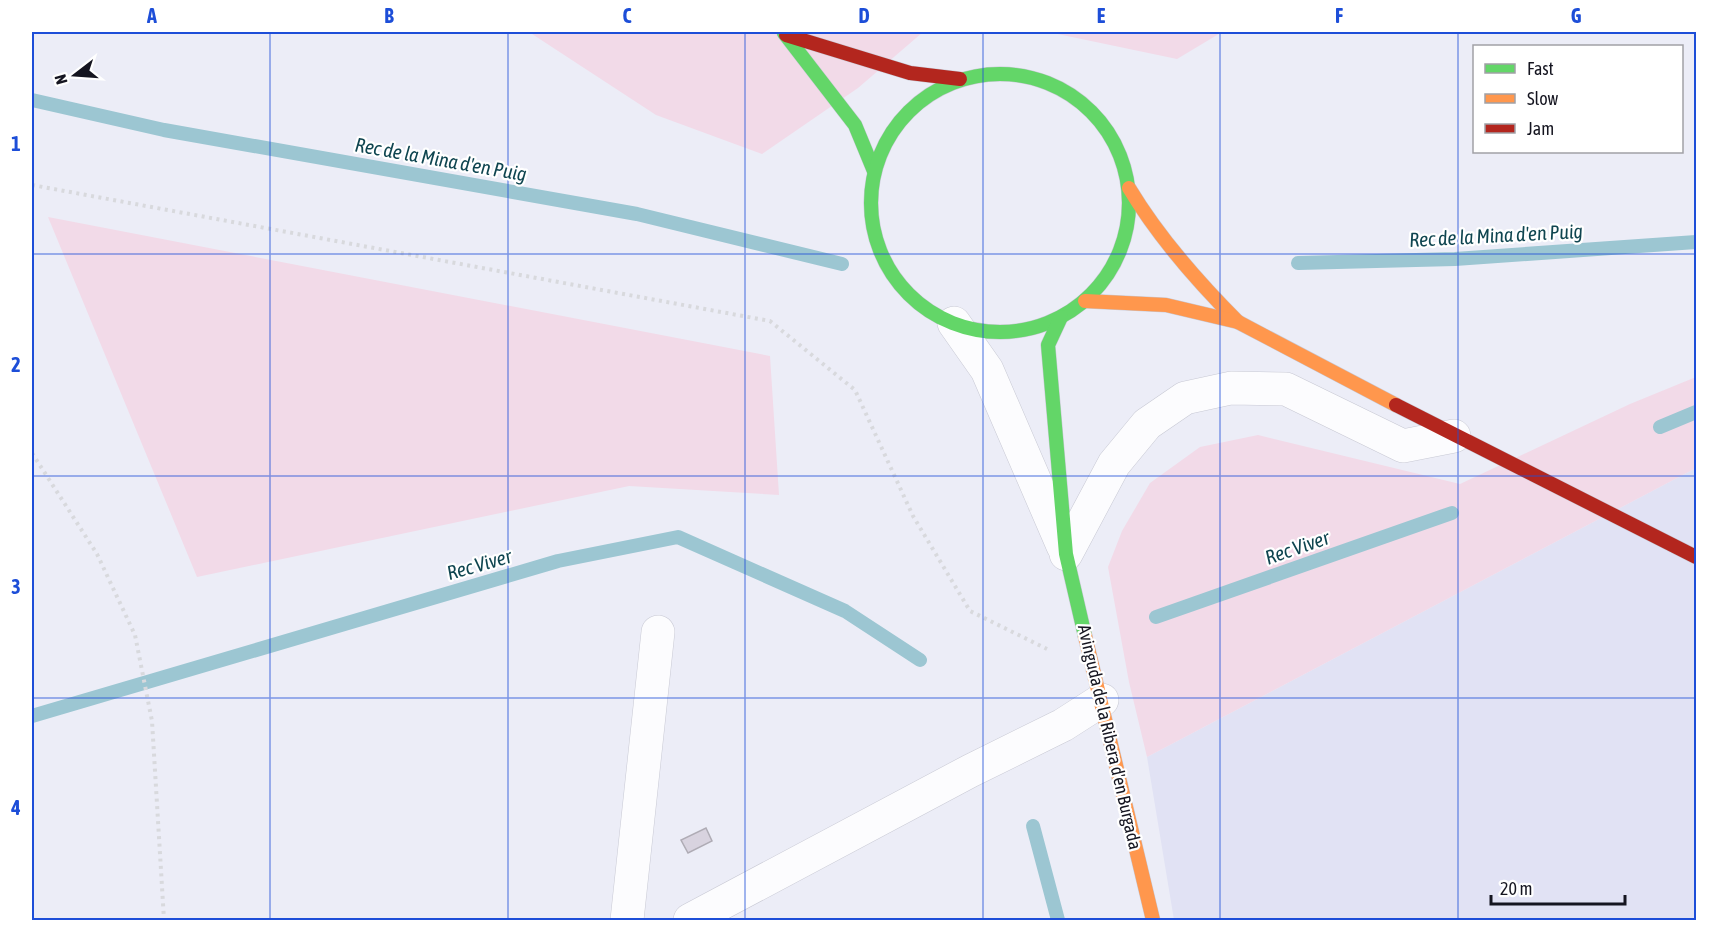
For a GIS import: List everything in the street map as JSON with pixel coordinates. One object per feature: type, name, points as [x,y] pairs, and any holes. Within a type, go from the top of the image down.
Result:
[{"type":"main road","points":[[784,33],[910,73],[960,79]]},
{"type":"main road","points":[[784,33],[855,124],[874,171]]},
{"type":"main road","points":[[992,73],[1024,75],[1069,93],[1083,103],[1105,126],[1120,155],[1128,186],[1128,223],[1118,257],[1098,287],[1085,301],[1061,317],[1035,328],[1008,332],[980,331],[939,317],[912,297],[883,257],[871,214],[874,171],[888,138],[909,110],[938,88],[960,79],[992,73]]},
{"type":"main road","points":[[1128,186],[1148,222],[1188,273],[1238,322]]},
{"type":"main road","points":[[1085,301],[1166,305],[1238,322],[1454,436],[1696,557]]},
{"type":"main road","name":"Avinguda de la Ribera d'en Burgada","points":[[1061,317],[1048,345],[1066,554],[1153,921]]},
{"type":"street","name":"Avinguda de la Ribera d'en Burgada","points":[[954,323],[987,370],[1066,554]]},
{"type":"street","points":[[1066,554],[1114,464],[1147,424],[1185,398],[1231,388],[1286,389],[1403,446],[1454,436]]},
{"type":"street","points":[[627,921],[658,632]]},
{"type":"street","points":[[690,921],[970,771],[1063,725],[1098,686]]},
{"type":"path","points":[[32,184],[770,321],[855,390],[913,516],[970,611],[1098,686]]},
{"type":"path","points":[[32,453],[97,554],[135,635],[152,721],[164,921]]},
{"type":"shaded area","points":[[529,32],[923,32],[858,88],[762,154],[656,115]]},
{"type":"shaded area","points":[[1048,32],[1222,32],[1177,59]]},
{"type":"shaded area","points":[[48,217],[770,356],[779,495],[629,486],[197,577]]},
{"type":"shaded area","points":[[1696,377],[1696,468],[1147,757],[1129,682],[1108,567],[1122,531],[1150,483],[1200,447],[1258,435],[1460,484],[1630,404]]},
{"type":"shaded area","points":[[1696,468],[1696,920],[1174,920],[1147,757]]},
{"type":"building","points":[[706,828],[712,841],[688,853],[681,840]]},
{"type":"waterway","name":"Rec de la Mina d'en Puig","points":[[32,100],[164,130],[637,214],[842,264]]},
{"type":"waterway","name":"Rec de la Mina d'en Puig","points":[[1298,263],[1455,259],[1696,242]]},
{"type":"waterway","name":"Rec Viver","points":[[1660,427],[1696,412]]},
{"type":"waterway","name":"Rec Viver","points":[[1156,617],[1452,513]]},
{"type":"waterway","name":"Rec Viver","points":[[32,716],[558,561],[678,537],[845,611],[920,660]]},
{"type":"waterway","points":[[1033,826],[1058,920]]},
{"type":"traffic: fast","points":[[784,33],[855,125],[874,171]]},
{"type":"traffic: fast","points":[[987,74],[1013,74],[1050,83],[1072,95],[1100,121],[1120,153],[1127,178],[1129,203],[1127,228],[1120,253],[1108,275],[1082,303],[1050,323],[1038,327],[1013,332],[987,332],[950,323],[928,311],[900,285],[880,253],[876,241],[871,216],[871,190],[880,153],[892,131],[918,103],[950,83],[962,79],[987,74]]},
{"type":"traffic: fast","points":[[1061,317],[1048,345],[1066,554],[1085,636]]},
{"type":"traffic: slow","points":[[1129,188],[1179,258],[1238,322]]},
{"type":"traffic: slow","points":[[1085,301],[1166,305],[1238,322],[1396,405]]},
{"type":"traffic: slow","points":[[1085,636],[1153,920]]},
{"type":"traffic: jam","points":[[786,35],[910,73],[960,79]]},
{"type":"traffic: jam","points":[[1396,405],[1696,557]]}]
